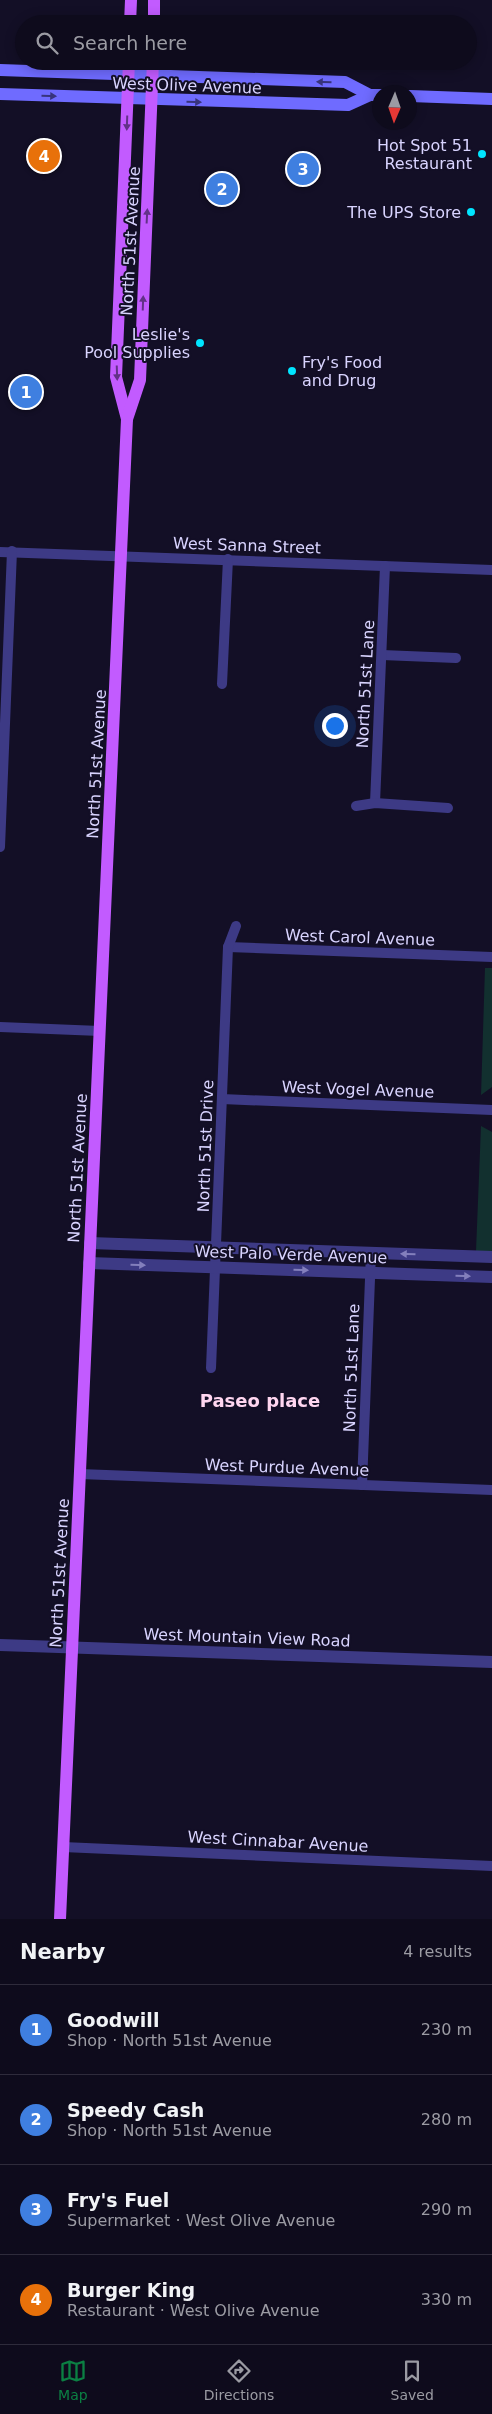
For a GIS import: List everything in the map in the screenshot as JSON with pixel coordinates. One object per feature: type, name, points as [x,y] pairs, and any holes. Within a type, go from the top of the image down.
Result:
[{"type":"main road","points":[[130,15],[131,0]]},
{"type":"main road","points":[[154,0],[154,15]]},
{"type":"main road","name":"West Olive Avenue","points":[[0,70],[15,70]]},
{"type":"main road","name":"North 51st Avenue","points":[[127,419],[116,377],[129,70]]},
{"type":"main road","name":"West Olive Avenue","points":[[136,70],[153,75],[345,82],[372,94]]},
{"type":"main road","name":"North 51st Avenue","points":[[60,1919],[127,419],[140,380],[153,70]]},
{"type":"main road","name":"West Olive Avenue","points":[[0,94],[348,105],[372,96]]},
{"type":"main road","points":[[417,96],[492,99]]},
{"type":"street","points":[[0,847],[3,719],[12,551]]},
{"type":"street","name":"West Sanna Street","points":[[0,552],[121,554],[492,570]]},
{"type":"street","points":[[222,684],[228,559]]},
{"type":"street","name":"North 51st Lane","points":[[375,803],[385,566]]},
{"type":"street","points":[[382,656],[456,658]]},
{"type":"street","points":[[356,806],[375,803],[448,808]]},
{"type":"street","name":"North 51st Drive","points":[[212,1368],[228,947],[236,926]]},
{"type":"street","name":"West Carol Avenue","points":[[228,947],[492,957]]},
{"type":"street","points":[[0,1027],[100,1031]]},
{"type":"street","name":"West Vogel Avenue","points":[[222,1099],[492,1110]]},
{"type":"street","name":"West Palo Verde Avenue","points":[[90,1243],[492,1256]]},
{"type":"street","name":"North 51st Lane","points":[[362,1485],[371,1252]]},
{"type":"street","name":"West Palo Verde Avenue","points":[[89,1263],[492,1277]]},
{"type":"street","name":"West Purdue Avenue","points":[[80,1474],[492,1490]]},
{"type":"street","name":"West Mountain View Road","points":[[0,1645],[492,1662]]},
{"type":"street","name":"West Cinnabar Avenue","points":[[63,1847],[492,1866]]},
{"type":"green space","points":[[485,968],[492,968],[492,1087],[481,1095]]},
{"type":"green space","points":[[481,1126],[492,1132],[492,1251],[476,1251]]},
{"type":"place","name":"Hot Spot 51 Restaurant","points":[[482,154]]},
{"type":"place","name":"Burger King","points":[[44,156]]},
{"type":"place","name":"Fry's Fuel","points":[[303,169]]},
{"type":"place","name":"Speedy Cash","points":[[222,189]]},
{"type":"place","name":"The UPS Store","points":[[471,212]]},
{"type":"place","name":"Leslie's Pool Supplies","points":[[200,343]]},
{"type":"place","name":"Fry's Food and Drug","points":[[292,371]]},
{"type":"place","name":"Goodwill","points":[[26,392]]},
{"type":"district","name":"Paseo place","points":[[260,1401]]}]
